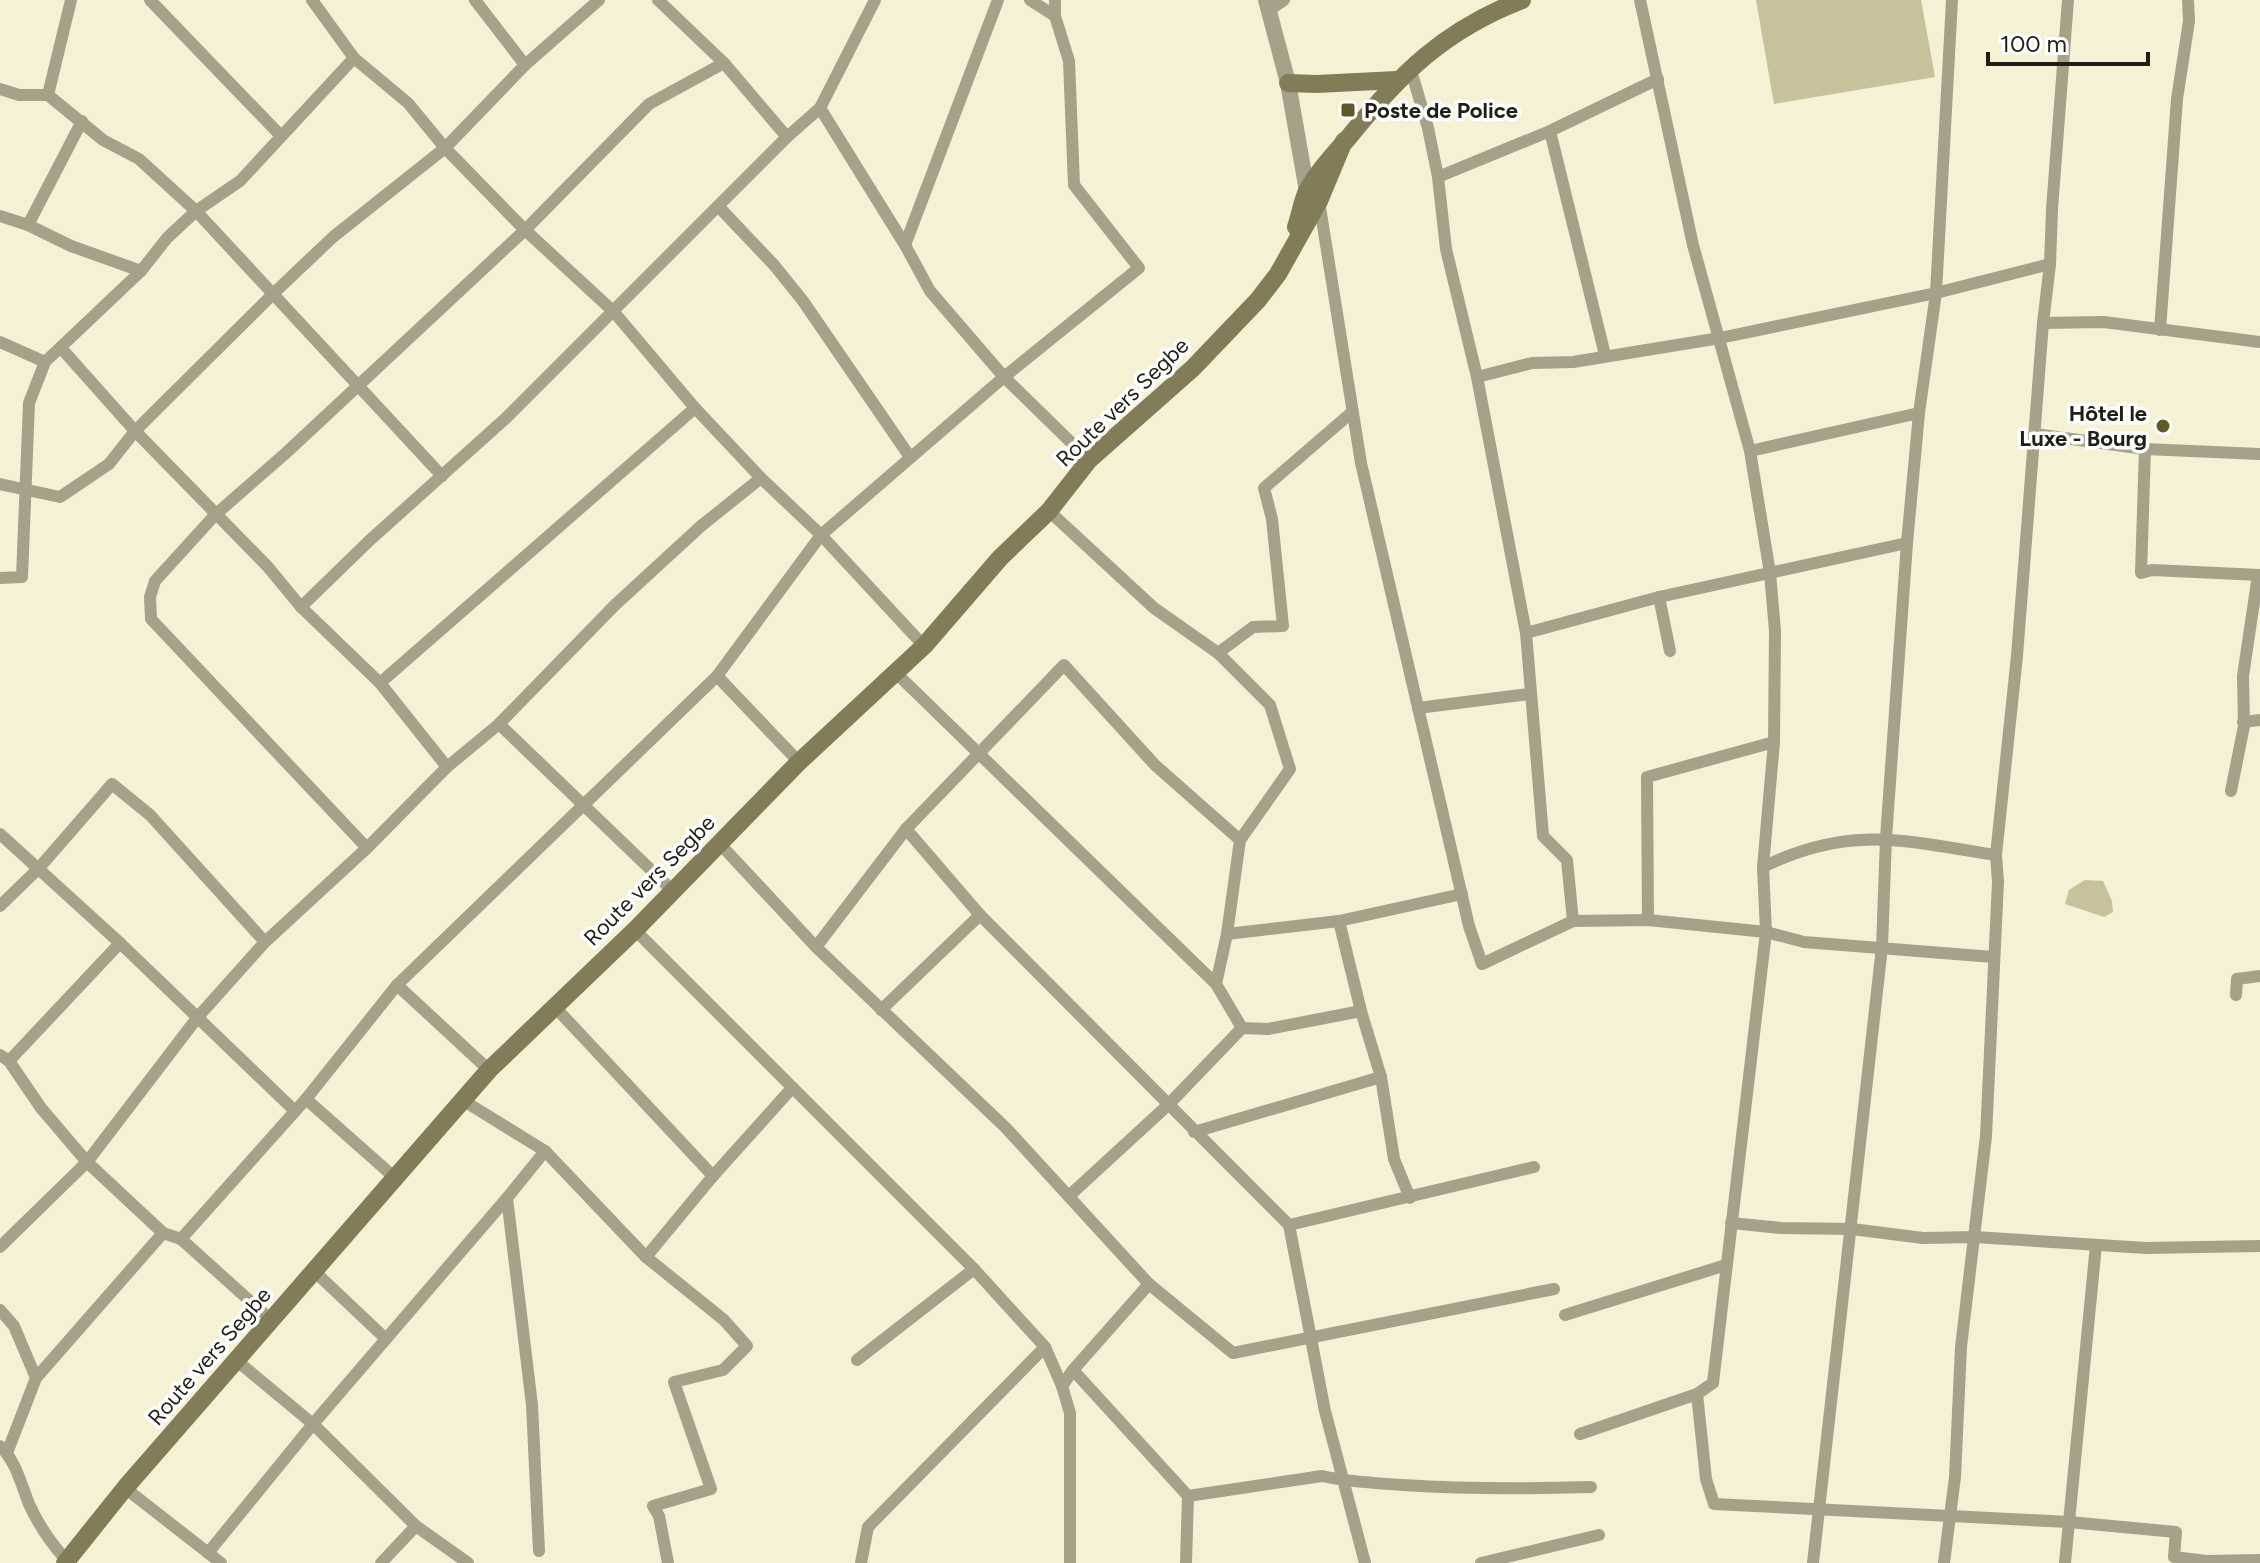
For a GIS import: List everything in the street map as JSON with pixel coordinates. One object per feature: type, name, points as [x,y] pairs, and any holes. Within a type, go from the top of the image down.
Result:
[{"type":"main road","name":"Route vers Segbe","points":[[67,1562],[125,1488],[489,1070],[635,930],[799,762],[924,646],[1000,558],[1049,511],[1089,460],[1193,368],[1258,300],[1278,274],[1313,196],[1344,141],[1404,74],[1426,53],[1497,5],[1522,0]]},
{"type":"main road","points":[[1288,83],[1317,84],[1404,74]]},
{"type":"street","points":[[48,95],[71,0]]},
{"type":"street","points":[[150,0],[281,136]]},
{"type":"street","points":[[312,0],[354,58],[408,103],[445,148],[525,230],[614,312],[695,408],[761,478],[821,535],[924,646]]},
{"type":"street","points":[[475,0],[525,65]]},
{"type":"street","points":[[0,484],[60,497],[109,464],[135,431],[333,237],[445,148],[525,65],[599,0]]},
{"type":"street","points":[[658,0],[724,63],[787,137]]},
{"type":"street","points":[[301,607],[370,540],[506,418],[787,137],[820,108],[875,0]]},
{"type":"street","points":[[905,245],[998,0]]},
{"type":"street","points":[[1030,0],[1055,16]]},
{"type":"street","points":[[181,1239],[306,1099],[397,985],[717,676],[821,535],[1004,377],[1139,268],[1074,185],[1069,61],[1055,16],[1055,0]]},
{"type":"street","points":[[1284,0],[1267,5],[1313,196],[1343,346],[1351,413],[1462,894],[1482,964],[1573,921],[1648,920],[1766,932],[1804,942],[1993,957]]},
{"type":"street","points":[[1580,1434],[1697,1394],[1713,1383],[1766,932],[1763,867],[1774,742],[1775,631],[1770,573],[1750,451],[1693,245],[1640,0]]},
{"type":"street","points":[[1813,1563],[1882,947],[1886,838],[1907,543],[1919,413],[1936,293],[1952,0]]},
{"type":"street","points":[[1944,1563],[1951,1518],[1961,1347],[1986,1136],[1998,882],[1996,855],[2017,656],[2050,264],[2068,0]]},
{"type":"street","points":[[2160,330],[2177,99],[2189,21],[2188,0]]},
{"type":"street","points":[[0,578],[22,577],[29,403],[45,362],[141,271],[167,238],[196,211],[240,181],[354,58]]},
{"type":"street","points":[[367,848],[151,619],[150,597],[155,581],[215,515],[525,230],[649,104],[724,63]]},
{"type":"street","points":[[1404,74],[1428,128],[1438,177],[1446,249],[1477,377],[1526,633],[1543,836],[1567,860],[1573,921]]},
{"type":"street","points":[[1438,177],[1550,131],[1658,79]]},
{"type":"street","points":[[0,89],[19,95],[48,95],[103,140],[139,159],[196,211],[442,476]]},
{"type":"street","points":[[820,108],[930,291],[1004,377],[1089,460]]},
{"type":"street","points":[[28,225],[82,121]]},
{"type":"street","points":[[1550,131],[1605,355]]},
{"type":"street","points":[[718,206],[803,301],[910,457]]},
{"type":"street","points":[[0,216],[141,271]]},
{"type":"street","points":[[1477,377],[1532,363],[1573,362],[1720,338],[1936,293],[2050,264]]},
{"type":"street","points":[[2043,323],[2104,322],[2260,342]]},
{"type":"street","points":[[0,342],[45,362]]},
{"type":"street","points":[[62,349],[135,431],[268,567],[301,607],[380,683],[447,767]]},
{"type":"street","points":[[380,683],[695,408]]},
{"type":"street","points":[[1218,653],[1253,627],[1283,626],[1272,519],[1264,488],[1351,413]]},
{"type":"street","points":[[1750,451],[1919,413]]},
{"type":"street","points":[[2035,434],[2145,449],[2260,454]]},
{"type":"street","points":[[2145,449],[2141,573],[2152,570],[2259,575],[2243,676],[2243,722],[2231,791]]},
{"type":"street","points":[[0,1247],[87,1162],[197,1018],[265,942],[367,848],[447,767],[499,724],[615,605],[701,526],[761,478]]},
{"type":"street","points":[[1049,511],[1154,608],[1218,653],[1270,705],[1290,769],[1240,840],[1227,934],[1216,984]]},
{"type":"street","points":[[1526,633],[1659,597],[1907,543]]},
{"type":"street","points":[[1659,597],[1670,651]]},
{"type":"street","points":[[816,947],[906,829],[1064,665],[1155,765],[1240,840]]},
{"type":"street","points":[[895,672],[1216,984],[1242,1028]]},
{"type":"street","points":[[717,676],[799,762]]},
{"type":"street","points":[[1418,708],[1529,694]]},
{"type":"street","points":[[2243,722],[2260,720]]},
{"type":"street","points":[[499,724],[673,891]]},
{"type":"street","points":[[1648,920],[1647,777],[1774,742]]},
{"type":"street","points":[[0,906],[39,868],[112,784],[150,815],[265,942]]},
{"type":"street","points":[[906,829],[980,915],[1289,1225],[1309,1338],[1365,1563]]},
{"type":"street","points":[[0,834],[120,943],[295,1111]]},
{"type":"street","points":[[1763,867],[1820,845],[1886,838],[1996,855]]},
{"type":"street","points":[[720,844],[816,947],[973,1095],[1070,1195],[1149,1284],[1233,1353],[1554,1289]]},
{"type":"street","points":[[1227,934],[1339,921],[1462,894]]},
{"type":"street","points":[[881,1010],[980,915]]},
{"type":"street","points":[[1339,921],[1381,1077],[1394,1159],[1410,1198]]},
{"type":"street","points":[[635,930],[974,1269],[1045,1347],[1070,1413],[1070,1563]]},
{"type":"street","points":[[120,943],[4,1058],[87,1162],[163,1233],[181,1239],[271,1320]]},
{"type":"street","points":[[2236,995],[2237,979],[2260,976]]},
{"type":"street","points":[[397,985],[489,1070]]},
{"type":"street","points":[[554,1006],[713,1176]]},
{"type":"street","points":[[1070,1195],[1168,1105],[1242,1028],[1268,1029],[1361,1011]]},
{"type":"street","points":[[1194,1132],[1381,1077]]},
{"type":"street","points":[[646,1257],[792,1088]]},
{"type":"street","points":[[306,1099],[394,1177]]},
{"type":"street","points":[[464,1101],[545,1151],[646,1257],[724,1320],[747,1346],[723,1370],[674,1382],[711,1489],[653,1506],[659,1516],[668,1563]]},
{"type":"street","points":[[208,1553],[313,1424],[545,1151]]},
{"type":"street","points":[[1289,1225],[1534,1167]]},
{"type":"street","points":[[507,1198],[532,1405],[539,1551]]},
{"type":"street","points":[[1731,1223],[1781,1228],[1852,1229],[1923,1238],[1975,1237],[2146,1248],[2260,1246]]},
{"type":"street","points":[[67,1562],[43,1533],[4,1449],[36,1378],[163,1233]]},
{"type":"street","points":[[2065,1563],[2096,1245]]},
{"type":"street","points":[[1565,1315],[1726,1265]]},
{"type":"street","points":[[857,1360],[974,1269]]},
{"type":"street","points":[[315,1272],[386,1339]]},
{"type":"street","points":[[1062,1386],[1149,1284]]},
{"type":"street","points":[[0,1310],[14,1326],[36,1378]]},
{"type":"street","points":[[861,1563],[868,1527],[1045,1347]]},
{"type":"street","points":[[236,1360],[313,1424],[416,1526],[468,1563]]},
{"type":"street","points":[[1073,1370],[1188,1496],[1186,1563]]},
{"type":"street","points":[[1697,1394],[1706,1479],[1714,1504],[2069,1522],[2176,1532],[2174,1560],[2260,1560]]},
{"type":"street","points":[[1188,1496],[1322,1476],[1342,1480],[1499,1489],[1591,1487]]},
{"type":"street","points":[[125,1488],[221,1563]]},
{"type":"street","points":[[381,1563],[416,1526]]},
{"type":"street","points":[[1481,1563],[1599,1535]]},
{"type":"shaded area","points":[[1756,0],[1921,0],[1935,77],[1774,104]]},
{"type":"shaded area","points":[[2085,880],[2103,881],[2112,901],[2113,912],[2104,917],[2065,904],[2069,890]]},
{"type":"place","name":"Poste de Police","points":[[1348,110]]},
{"type":"place","name":"Hôtel le Luxe - Bourg","points":[[2163,426]]}]
